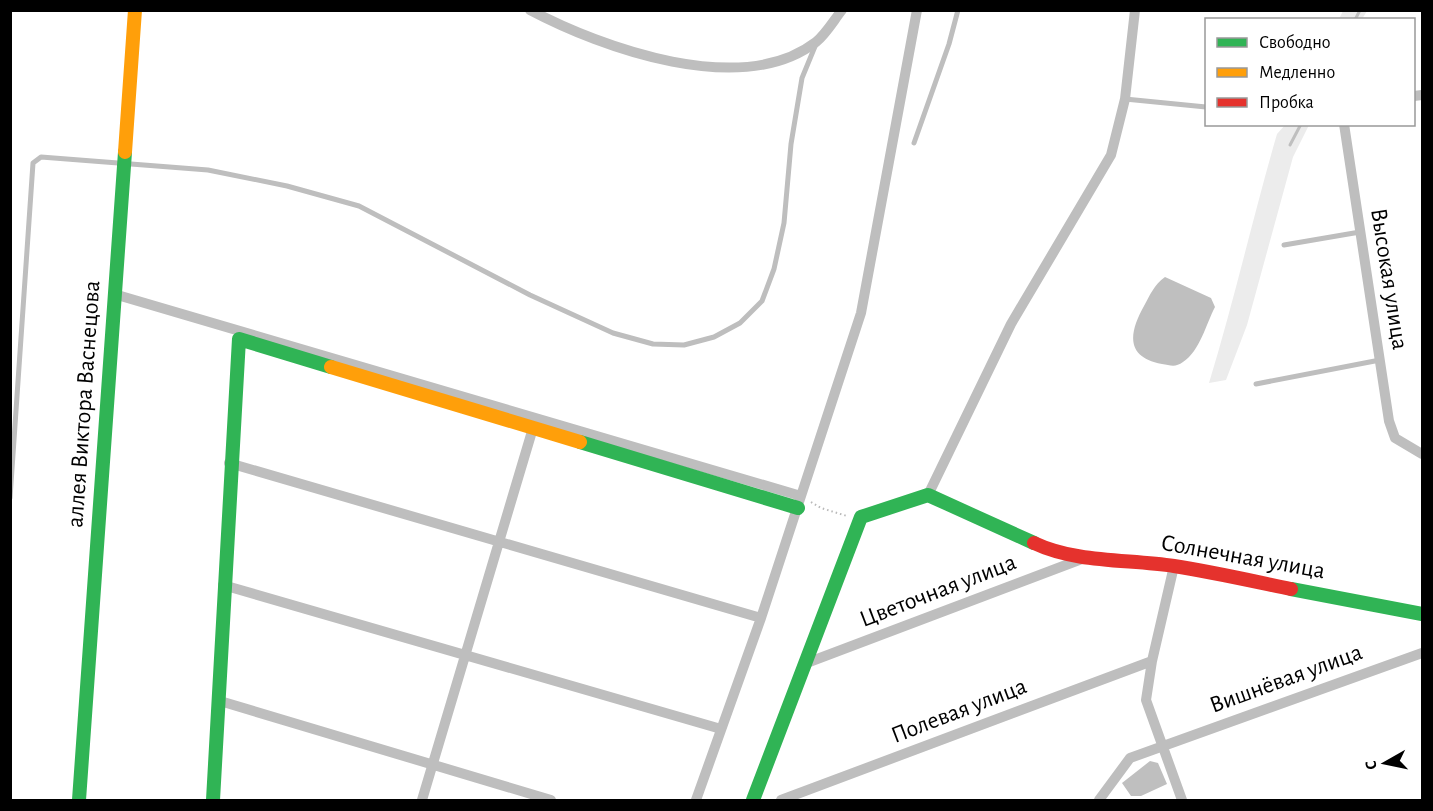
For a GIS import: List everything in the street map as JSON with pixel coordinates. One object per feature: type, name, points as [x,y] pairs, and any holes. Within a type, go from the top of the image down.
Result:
[{"type":"street","name":"аллея Виктора Васнецова","points":[[79,801],[135,10]]},
{"type":"street","points":[[530,10],[603,43],[656,58],[706,67],[751,66],[791,56],[817,41],[842,10]]},
{"type":"street","points":[[696,801],[761,618],[861,313],[918,10]]},
{"type":"street","points":[[753,801],[851,538],[865,514],[928,495],[1011,324],[1111,155],[1125,99],[1135,10]]},
{"type":"street","name":"Высокая улица","points":[[1344,126],[1389,422],[1395,438],[1422,454]]},
{"type":"street","points":[[114,294],[800,502]]},
{"type":"street","points":[[213,801],[220,700],[228,463],[239,339],[533,428],[800,502]]},
{"type":"street","points":[[422,801],[533,428]]},
{"type":"street","points":[[228,463],[761,618]]},
{"type":"street","name":"Солнечная улица","points":[[928,495],[1054,550],[1088,557],[1174,566],[1422,614]]},
{"type":"street","name":"Цветочная улица","points":[[803,664],[1088,557]]},
{"type":"street","points":[[1174,566],[1152,661],[1146,700],[1182,801]]},
{"type":"street","points":[[223,585],[721,729]]},
{"type":"street","name":"Вишнёвая улица","points":[[1099,801],[1130,758],[1422,653]]},
{"type":"street","name":"Полевая улица","points":[[781,801],[1152,661]]},
{"type":"street","points":[[220,700],[551,801]]},
{"type":"lane","points":[[914,143],[949,44],[958,10]]},
{"type":"lane","points":[[10,498],[33,163],[41,157],[208,170],[286,186],[359,206],[530,295],[613,333],[653,344],[684,345],[714,337],[740,323],[762,301],[774,269],[784,223],[791,144],[802,78],[817,41]]},
{"type":"lane","points":[[1125,99],[1205,107]]},
{"type":"lane","points":[[1284,245],[1360,231]]},
{"type":"lane","points":[[1256,384],[1380,360]]},
{"type":"path","points":[[800,502],[850,517],[865,514]]},
{"type":"shaded area","points":[[1343,10],[1367,11],[1363,18],[1339,18]]},
{"type":"shaded area","points":[[1284,126],[1308,126],[1293,157],[1247,325],[1226,380],[1209,383],[1227,321],[1277,134]]},
{"type":"shaded area","points":[[1165,277],[1211,298],[1215,307],[1194,351],[1183,362],[1175,366],[1150,361],[1141,356],[1136,350],[1133,334],[1139,316],[1153,290]]},
{"type":"shaded area","points":[[1150,761],[1158,763],[1167,784],[1141,796],[1131,796],[1122,783]]},
{"type":"waterway","points":[[1356,18],[1360,10]]},
{"type":"waterway","points":[[1290,145],[1300,126]]},
{"type":"traffic: fast","points":[[79,800],[125,152]]},
{"type":"traffic: fast","points":[[213,800],[239,339],[331,367]]},
{"type":"traffic: fast","points":[[580,442],[798,508]]},
{"type":"traffic: fast","points":[[753,800],[861,517],[928,495],[1034,543]]},
{"type":"traffic: fast","points":[[1291,589],[1422,614]]},
{"type":"traffic: slow","points":[[125,152],[135,10]]},
{"type":"traffic: slow","points":[[331,367],[580,442]]},
{"type":"traffic: jam","points":[[1034,543],[1067,554],[1174,566],[1291,589]]}]
